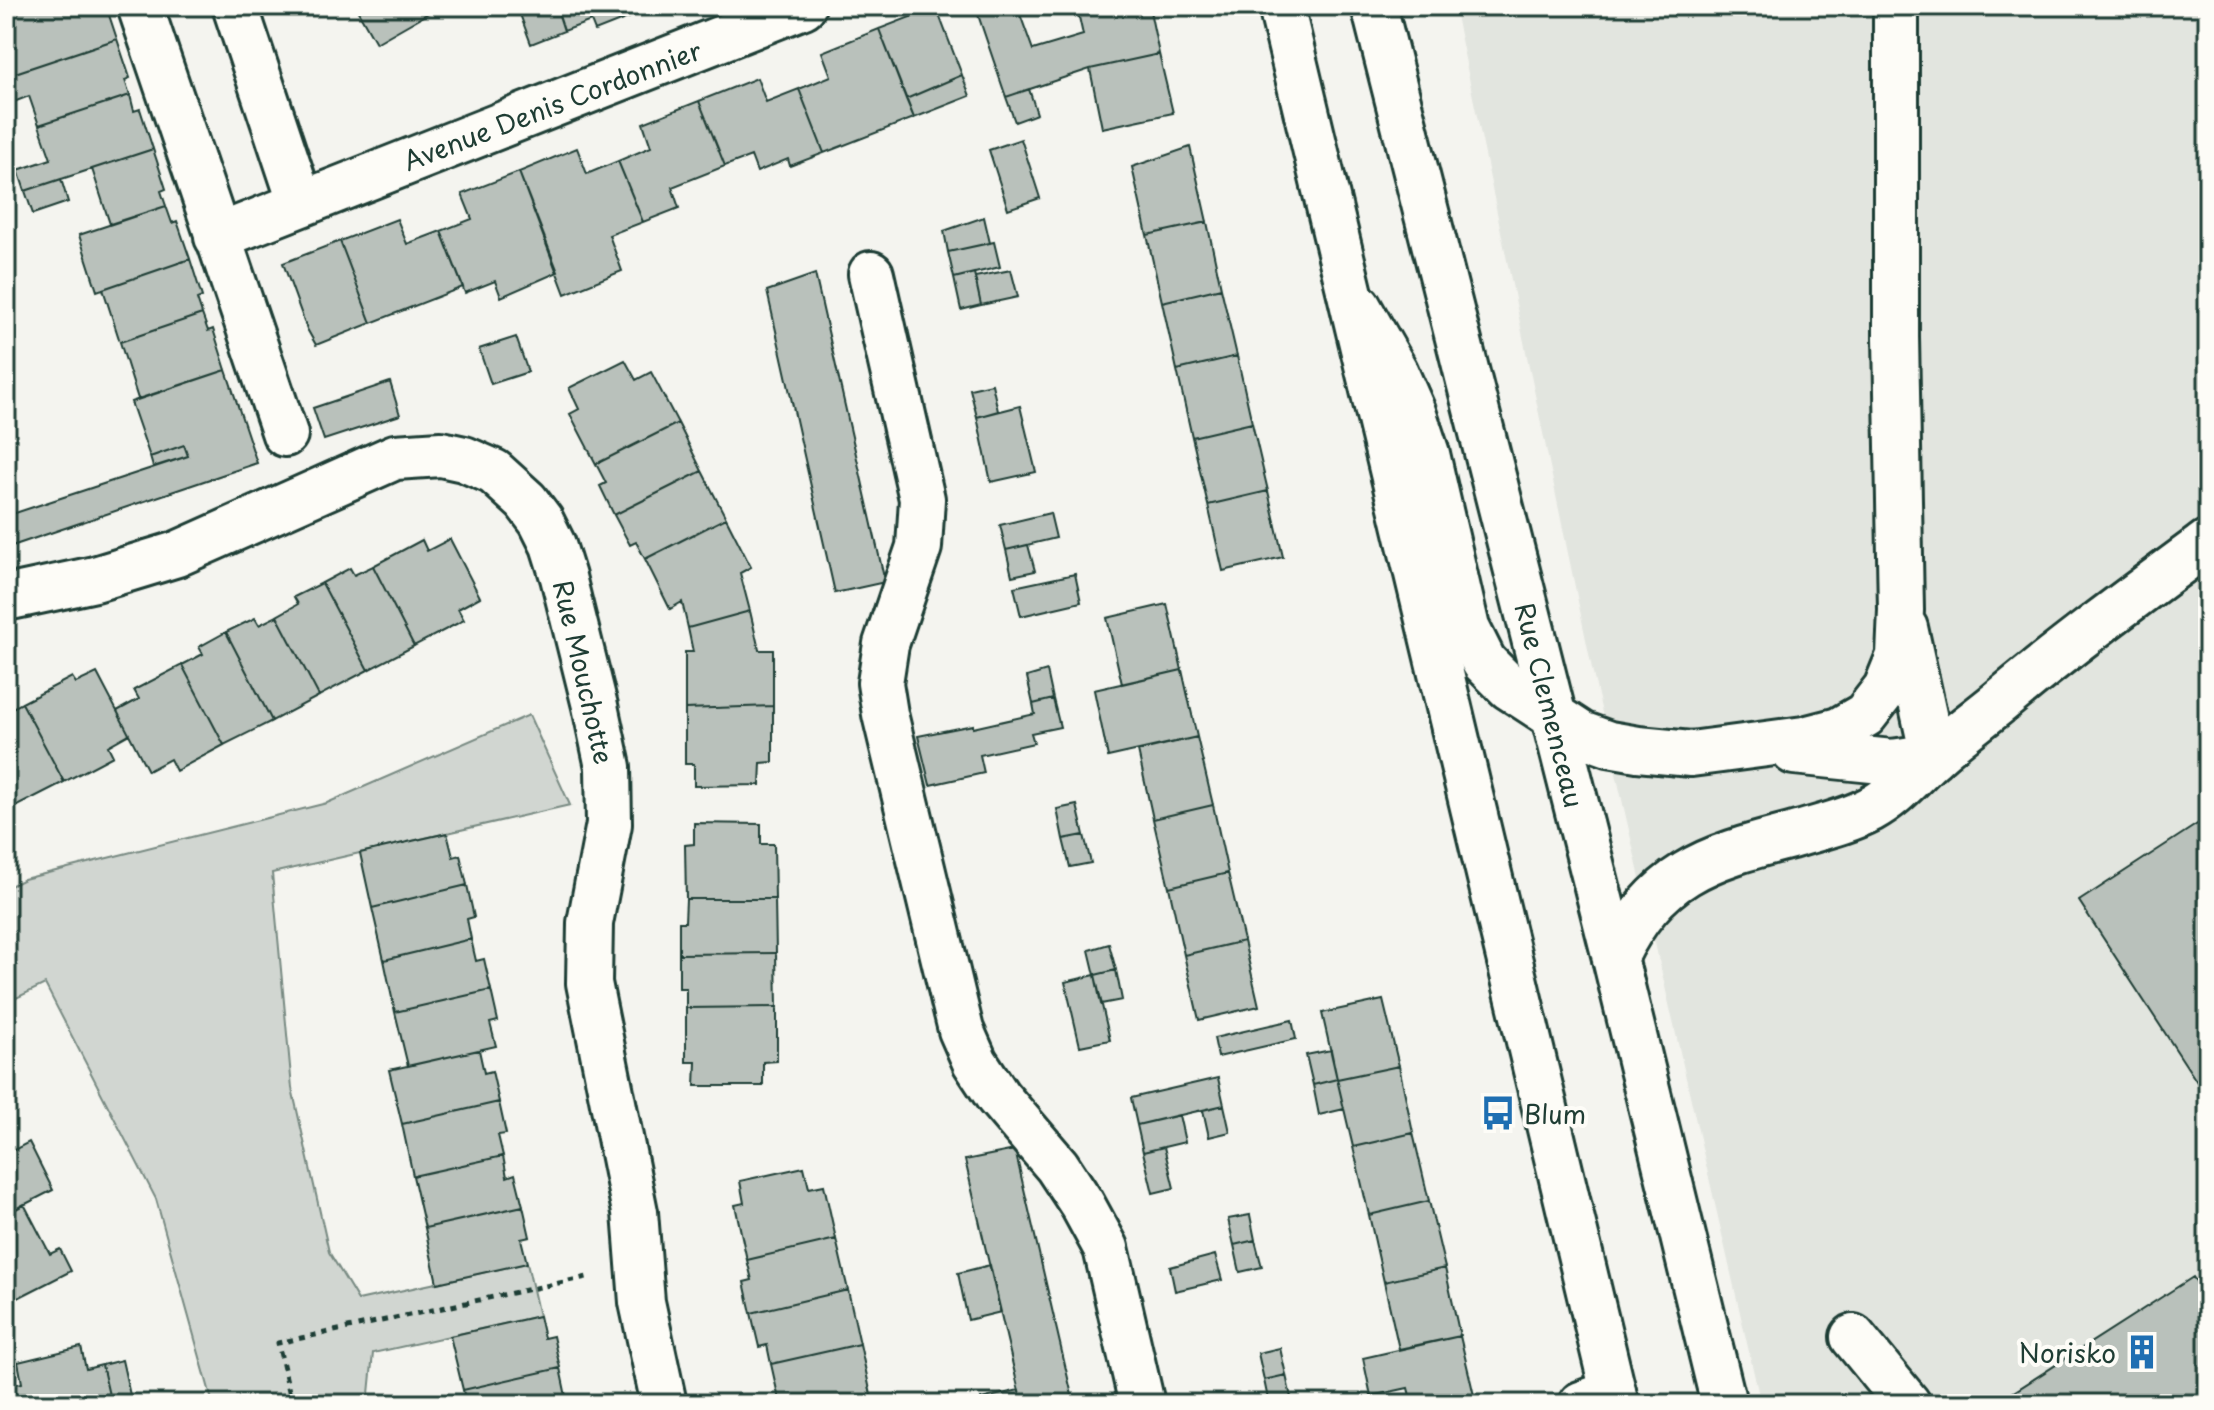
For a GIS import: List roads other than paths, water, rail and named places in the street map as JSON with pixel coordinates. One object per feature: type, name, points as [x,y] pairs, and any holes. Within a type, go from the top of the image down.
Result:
[{"type":"main road","points":[[140,6],[285,434]]},
{"type":"main road","points":[[235,6],[301,204]]},
{"type":"main road","name":"Avenue Denis Cordonnier","points":[[217,237],[803,6]]},
{"type":"main road","points":[[1281,6],[1350,292],[1603,1400]]},
{"type":"main road","name":"Rue Clemenceau","points":[[1374,6],[1615,958],[1724,1404]]},
{"type":"main road","points":[[1350,292],[1395,371],[1413,412],[1427,454],[1467,628],[1484,662],[1509,687],[1581,734],[1609,744],[1638,749],[1691,754],[1804,739],[1839,730],[1865,715],[1886,688],[1899,656],[1896,6]]},
{"type":"main road","points":[[871,274],[922,499],[919,547],[886,644],[880,683],[892,744],[961,1030],[975,1062],[998,1097],[1057,1166],[1106,1248],[1142,1404]]},
{"type":"main road","name":"Rue Mouchotte","points":[[6,598],[95,579],[177,554],[395,457],[441,454],[464,459],[494,472],[526,501],[547,533],[563,577],[608,767],[609,824],[590,923],[589,983],[635,1212],[647,1330],[664,1404]]},
{"type":"main road","points":[[1615,958],[1631,926],[1661,890],[1697,867],[1739,849],[1837,823],[1893,795],[1933,756],[2080,636],[2208,542]]},
{"type":"main road","points":[[1901,610],[1933,756]]},
{"type":"main road","points":[[1747,747],[1892,762],[1933,756]]},
{"type":"main road","points":[[1853,1337],[1908,1404]]},
{"type":"place","name":"Blum","points":[[1498,1113]]},
{"type":"place","name":"Norisko","points":[[2142,1352]]}]
